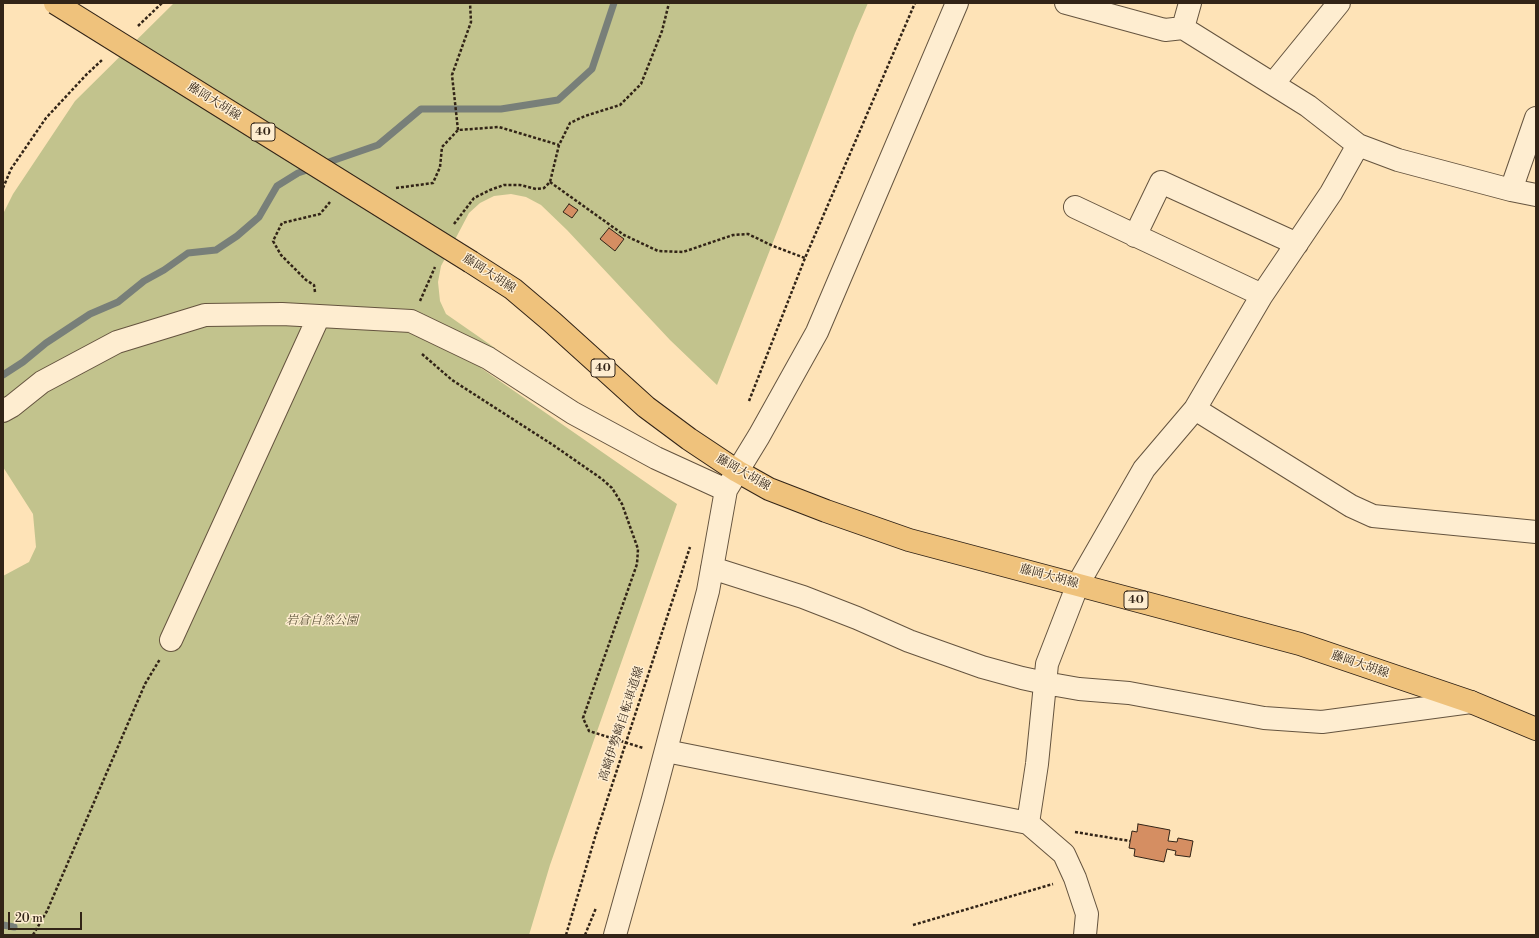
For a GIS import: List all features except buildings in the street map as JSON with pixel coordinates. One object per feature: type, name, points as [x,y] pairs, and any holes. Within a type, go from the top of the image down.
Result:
[{"type":"main road","name":"藤岡大胡線","points":[[55,3],[513,289],[646,407],[689,439],[737,471],[769,489],[909,540],[1300,644],[1471,702],[1536,729]]},
{"type":"street","points":[[615,935],[666,751],[708,591],[726,490],[817,332],[957,3]]},
{"type":"street","points":[[1066,3],[1165,30],[1183,28],[1308,106],[1358,145],[1398,160],[1511,190],[1536,195]]},
{"type":"street","points":[[1183,28],[1190,3]]},
{"type":"street","points":[[1273,84],[1339,3]]},
{"type":"street","points":[[1511,190],[1536,118]]},
{"type":"street","points":[[1028,823],[1037,764],[1047,664],[1078,584],[1144,470],[1195,409],[1262,295],[1331,193],[1358,145]]},
{"type":"street","points":[[1135,236],[1161,182],[1297,244]]},
{"type":"street","points":[[1075,208],[1262,295]]},
{"type":"street","points":[[3,410],[12,406],[42,382],[117,342],[205,315],[282,314],[411,321],[488,358],[573,413],[656,458],[726,490]]},
{"type":"street","points":[[171,640],[319,316]]},
{"type":"street","points":[[1195,409],[1351,506],[1373,516],[1536,532]]},
{"type":"street","points":[[712,568],[803,597],[857,618],[909,641],[974,664],[1045,683],[1129,693],[1264,718],[1322,722],[1471,702]]},
{"type":"street","points":[[666,751],[1028,823],[1064,854],[1075,878],[1087,914],[1086,935]]},
{"type":"path","points":[[135,29],[162,3]]},
{"type":"path","points":[[458,130],[452,75],[471,22],[470,3]]},
{"type":"path","points":[[452,230],[466,207],[474,198],[504,185],[520,185],[536,189],[544,188],[550,182],[559,145],[570,123],[584,116],[620,105],[641,84],[662,31],[669,3]]},
{"type":"path","points":[[748,406],[805,258],[915,3]]},
{"type":"path","points":[[3,188],[12,169],[46,118],[102,59]]},
{"type":"path","points":[[550,182],[624,235],[658,251],[683,252],[733,235],[748,234],[773,246],[805,258]]},
{"type":"path","points":[[437,263],[411,321],[410,336],[422,354],[452,380],[553,444],[602,479],[612,488],[622,504],[638,549],[637,564],[583,718],[589,731],[629,744]]},
{"type":"path","name":"高崎伊勢崎自転車道線","points":[[566,935],[625,743],[693,541]]},
{"type":"path","points":[[33,935],[53,898],[145,684],[171,640]]},
{"type":"path","points":[[1075,832],[1130,841]]},
{"type":"path","points":[[913,925],[1075,878]]},
{"type":"green space","name":"岩倉自然公園","points":[[174,3],[868,3],[717,385],[670,340],[567,230],[541,205],[526,197],[511,194],[494,196],[480,203],[469,213],[441,266],[438,282],[440,301],[446,314],[495,348],[481,368],[677,504],[550,865],[529,935],[3,935],[3,576],[29,562],[36,547],[33,514],[3,467],[3,214],[13,194],[75,101]]},
{"type":"waterway","points":[[323,164],[378,145],[421,109],[501,109],[558,100],[592,69],[614,3]]},
{"type":"waterway","points":[[3,375],[23,362],[46,343],[90,314],[118,302],[144,281],[164,270],[188,253],[216,250],[237,236],[259,217],[277,186],[298,173],[313,168]]},
{"type":"waterway","points":[[3,925],[14,927]]}]
